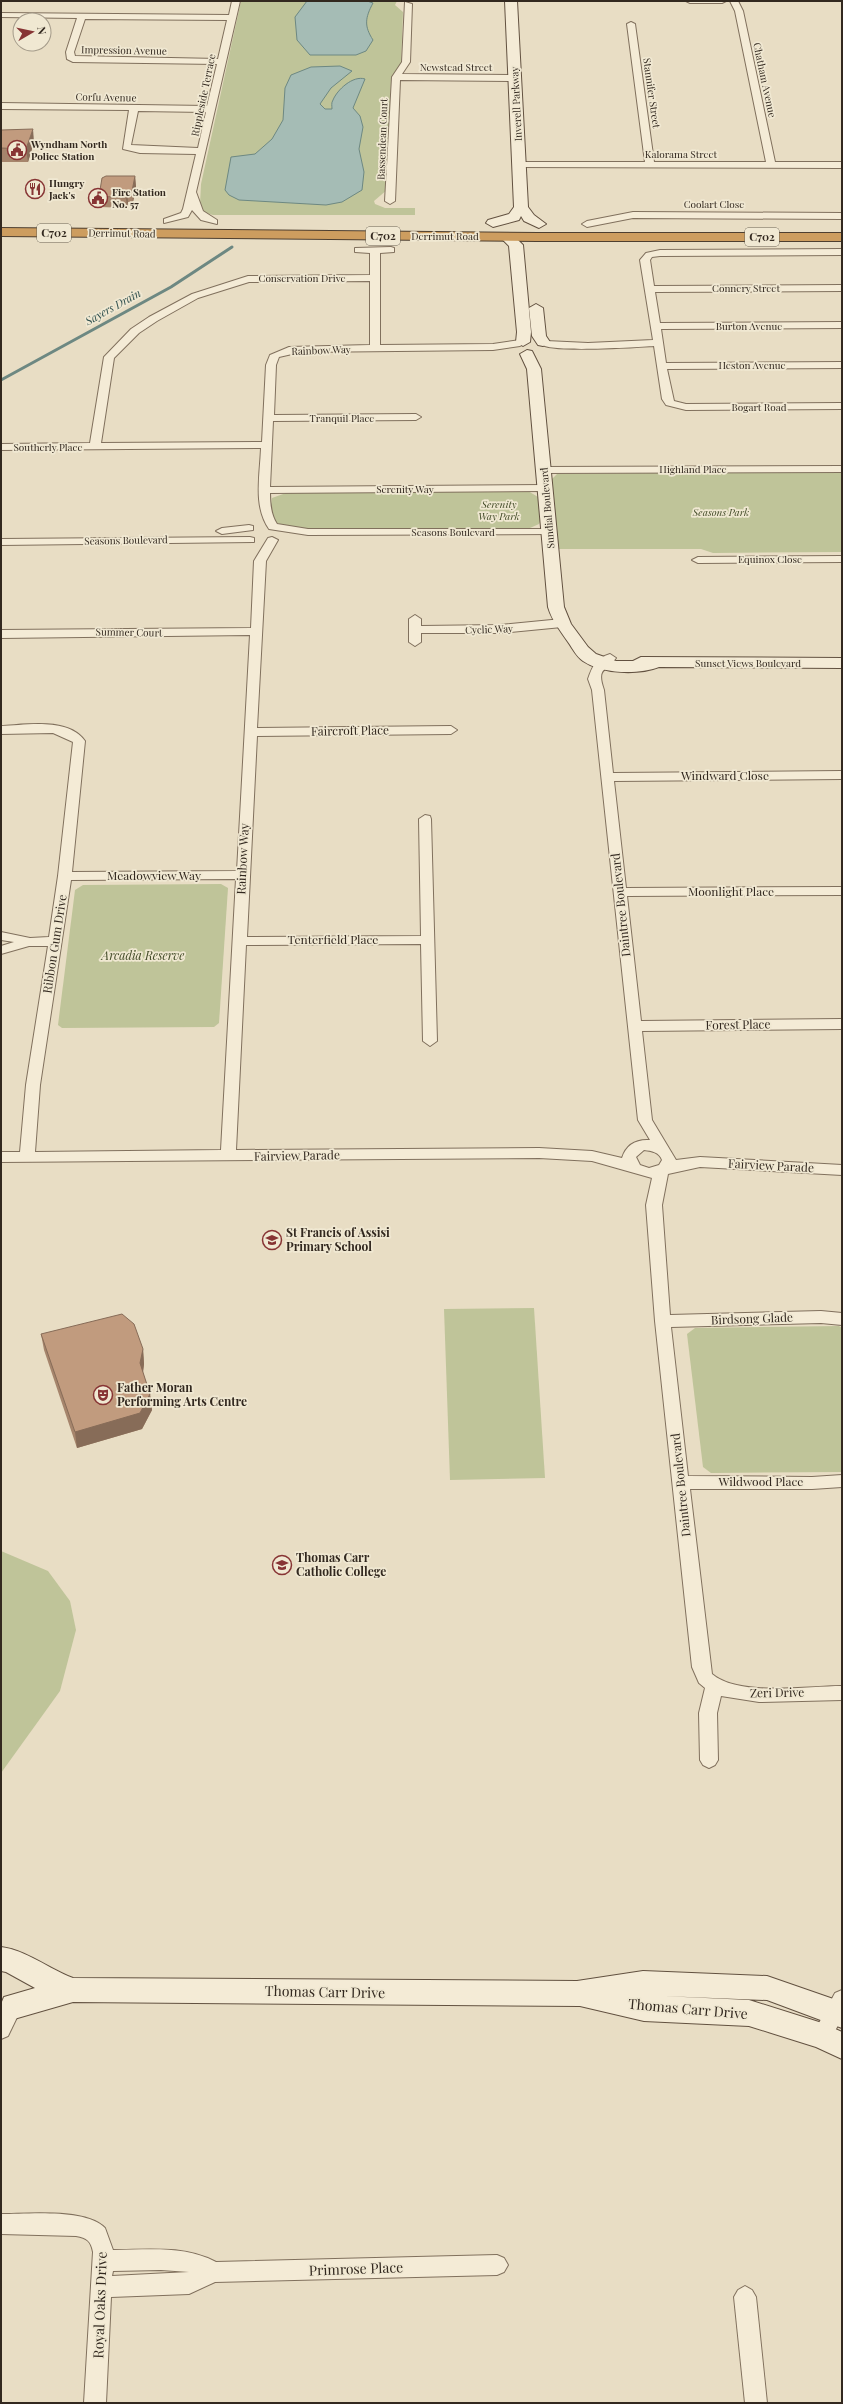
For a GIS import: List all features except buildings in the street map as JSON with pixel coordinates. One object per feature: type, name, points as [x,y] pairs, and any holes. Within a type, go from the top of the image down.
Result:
[{"type":"highway","name":"Derrimut Road","points":[[1,220],[493,223],[538,230],[842,237]]},
{"type":"highway","name":"Derrimut Road","points":[[1,232],[507,237],[538,230],[587,224],[842,225]]},
{"type":"street","name":"Rippleside Terrace","points":[[167,222],[185,215],[193,194],[221,62],[236,1]]},
{"type":"street","name":"Inverell Parkway","points":[[511,1],[521,207]]},
{"type":"street","points":[[690,1],[722,1]]},
{"type":"street","name":"Chatham Avenue","points":[[734,1],[739,11],[771,165]]},
{"type":"street","points":[[396,77],[406,62],[408,4]]},
{"type":"street","points":[[1,15],[231,18]]},
{"type":"street","name":"Impression Avenue","points":[[82,16],[70,52],[70,57],[73,59],[221,62]]},
{"type":"street","name":"Stannifer Street","points":[[631,24],[650,165]]},
{"type":"street","name":"Newstead Street","points":[[396,77],[515,78]]},
{"type":"street","name":"Bassendean Court","points":[[390,201],[396,77]]},
{"type":"street","name":"Corfu Avenue","points":[[1,106],[211,109]]},
{"type":"street","points":[[134,108],[125,145],[127,148],[140,150],[202,151]]},
{"type":"street","name":"Kalorama Street","points":[[519,165],[842,166]]},
{"type":"street","name":"Rippleside Terrace","points":[[193,194],[195,208],[200,216],[214,222]]},
{"type":"street","points":[[493,223],[514,217],[521,207],[538,230],[530,245],[531,253]]},
{"type":"street","name":"Coolart Close","points":[[587,224],[632,215],[842,216]]},
{"type":"street","name":"Sundial Boulevard","points":[[507,237],[516,245],[524,332],[534,348]]},
{"type":"street","points":[[358,250],[391,250]]},
{"type":"street","points":[[375,250],[375,349]]},
{"type":"street","points":[[662,366],[645,260],[649,255],[842,252]]},
{"type":"street","name":"Conservation Drive","points":[[95,447],[109,357],[135,332],[153,319],[195,296],[248,279],[374,278]]},
{"type":"street","name":"Connery Street","points":[[650,289],[842,288]]},
{"type":"street","name":"Sundial Boulevard","points":[[535,298],[539,336],[534,348],[534,369],[556,607],[562,623],[586,655],[606,662]]},
{"type":"street","name":"Burton Avenue","points":[[655,326],[842,325]]},
{"type":"street","name":"Rainbow Way","points":[[228,1156],[238,941],[260,561],[273,533],[264,504],[264,490],[271,365],[275,355],[295,349],[658,347]]},
{"type":"street","name":"Heston Avenue","points":[[662,366],[842,365]]},
{"type":"street","name":"Bogart Road","points":[[662,366],[667,399],[670,403],[676,406],[842,406]]},
{"type":"street","name":"Tranquil Place","points":[[268,418],[416,417]]},
{"type":"street","points":[[95,447],[267,445]]},
{"type":"street","name":"Southerly Place","points":[[1,447],[95,447]]},
{"type":"street","name":"Highland Place","points":[[543,470],[842,468]]},
{"type":"street","name":"Serenity Way","points":[[264,490],[545,488]]},
{"type":"street","name":"Rainbow Way","points":[[260,561],[251,541],[245,533],[251,527],[264,504]]},
{"type":"street","name":"Seasons Boulevard","points":[[1,532],[228,531],[264,525],[273,533]]},
{"type":"street","name":"Seasons Boulevard","points":[[1,542],[260,542],[273,533],[549,532]]},
{"type":"street","name":"Equinox Close","points":[[698,560],[842,558]]},
{"type":"street","name":"Cyclic Way","points":[[415,630],[500,629],[562,623]]},
{"type":"street","name":"Summer Court","points":[[1,634],[256,631]]},
{"type":"street","name":"Sunset Views Boulevard","points":[[606,662],[632,666],[654,664],[842,663]]},
{"type":"street","name":"Daintree Boulevard","points":[[606,662],[598,690],[634,1026],[645,1120],[664,1160],[654,1205],[663,1321],[701,1667],[705,1678],[714,1686]]},
{"type":"street","name":"Ribbon Gum Drive","points":[[1,730],[65,730],[80,741],[65,876],[33,1085],[27,1157]]},
{"type":"street","name":"Faircroft Place","points":[[250,732],[451,730]]},
{"type":"street","name":"Windward Close","points":[[608,777],[842,775]]},
{"type":"street","points":[[425,819],[430,1040]]},
{"type":"street","name":"Meadowview Way","points":[[65,876],[243,875]]},
{"type":"street","name":"Moonlight Place","points":[[620,892],[842,891]]},
{"type":"street","points":[[1,936],[19,938],[29,942]]},
{"type":"street","name":"Tenterfield Place","points":[[238,941],[427,940]]},
{"type":"street","points":[[1,950],[29,942],[55,942]]},
{"type":"street","name":"Forest Place","points":[[634,1026],[842,1024]]},
{"type":"street","name":"Daintree Boulevard","points":[[635,1148],[645,1120]]},
{"type":"street","points":[[649,1145],[664,1160],[650,1173],[634,1168],[629,1157],[635,1148],[649,1145]]},
{"type":"street","name":"Fairview Parade","points":[[592,1156],[635,1148]]},
{"type":"street","name":"Fairview Parade","points":[[1,1158],[539,1153],[592,1156],[634,1168]]},
{"type":"street","name":"Fairview Parade","points":[[664,1160],[842,1170]]},
{"type":"street","name":"Daintree Boulevard","points":[[634,1168],[654,1205]]},
{"type":"street","name":"Birdsong Glade","points":[[663,1321],[821,1317],[842,1319]]},
{"type":"street","name":"Wildwood Place","points":[[680,1482],[842,1481]]},
{"type":"street","points":[[709,1760],[708,1713],[714,1686]]},
{"type":"street","name":"Zeri Drive","points":[[714,1686],[726,1692],[743,1694],[842,1693]]},
{"type":"street","points":[[7,2013],[23,1996],[27,1987],[26,1974],[11,1963]]},
{"type":"street","name":"Thomas Carr Drive","points":[[11,1963],[44,1979],[73,1990]]},
{"type":"street","name":"Thomas Carr Drive","points":[[7,2013],[73,1990],[577,1994],[643,1983],[767,1988],[839,2008]]},
{"type":"street","name":"Thomas Carr Drive","points":[[577,1994],[644,2008],[749,2013],[832,2041]]},
{"type":"street","points":[[832,2041],[839,2008]]},
{"type":"street","name":"Royal Oaks Drive","points":[[1,2224],[86,2227],[96,2233],[102,2242],[102,2287],[95,2403]]},
{"type":"street","name":"Primrose Place","points":[[103,2261],[182,2261],[202,2264],[215,2272]]},
{"type":"street","name":"Primrose Place","points":[[102,2287],[189,2283],[215,2272],[497,2265]]},
{"type":"street","points":[[745,2297],[756,2403]]},
{"type":"green space","points":[[241,1],[397,1],[395,5],[403,12],[401,65],[391,79],[388,189],[374,201],[375,204],[385,208],[415,208],[415,215],[213,215],[202,212],[200,204],[201,184]]},
{"type":"green space","name":"Seasons Park","points":[[842,471],[842,552],[713,553],[701,549],[558,549],[552,479],[557,474]]},
{"type":"green space","name":"Serenity Way Park","points":[[528,491],[538,497],[541,520],[539,524],[530,528],[304,529],[276,523],[270,511],[272,498],[286,493]]},
{"type":"green space","name":"Arcadia Reserve","points":[[221,884],[228,888],[219,1023],[214,1027],[62,1028],[58,1025],[75,890],[83,885]]},
{"type":"green space","points":[[534,1308],[545,1478],[450,1480],[444,1309]]},
{"type":"green space","points":[[839,1326],[842,1328],[842,1472],[711,1473],[703,1467],[687,1334],[695,1328]]},
{"type":"green space","points":[[1,1551],[48,1571],[70,1601],[76,1630],[60,1691],[1,1773]]},
{"type":"water","points":[[307,1],[367,1],[373,3],[368,13],[367,26],[373,40],[366,51],[356,55],[310,55],[297,40],[295,17]]},
{"type":"water","points":[[340,66],[352,71],[331,88],[320,104],[325,109],[332,109],[332,101],[346,84],[356,79],[365,79],[353,108],[360,116],[363,127],[359,149],[364,172],[362,190],[342,202],[326,205],[239,200],[229,195],[225,190],[231,157],[255,154],[272,139],[283,120],[285,88],[291,75],[311,67]]},
{"type":"waterway","name":"Sayers Drain","points":[[1,380],[171,287],[232,247]]},
{"type":"place","name":"Wyndham North Police Station","points":[[17,150]]},
{"type":"place","name":"Hungry Jack's","points":[[35,189]]},
{"type":"place","name":"Fire Station No. 57","points":[[98,198]]},
{"type":"place","name":"St Francis of Assisi Primary School","points":[[272,1240]]},
{"type":"place","name":"Father Moran Performing Arts Centre","points":[[103,1395]]},
{"type":"place","name":"Thomas Carr Catholic College","points":[[282,1565]]}]
